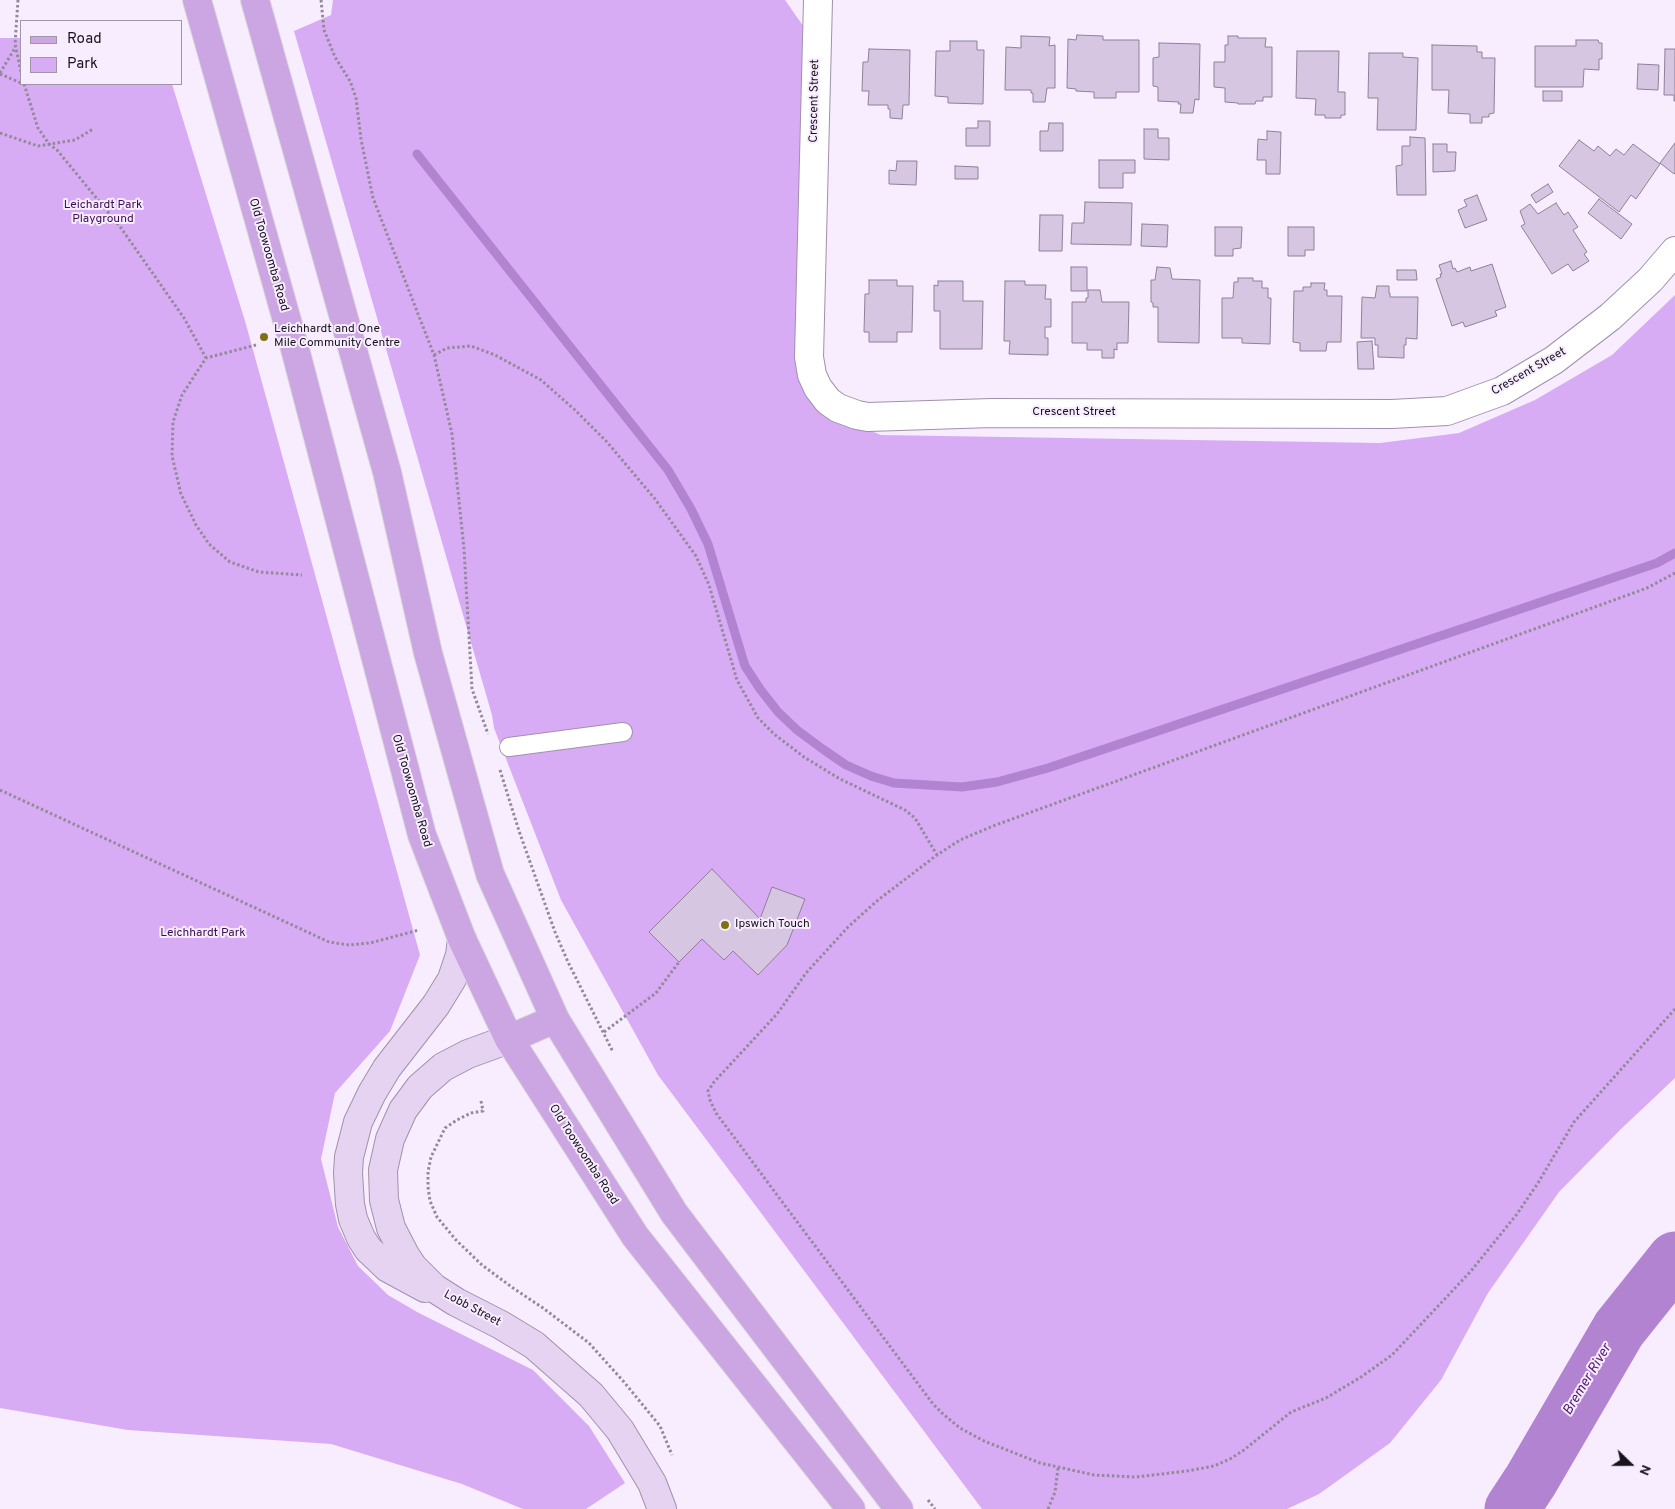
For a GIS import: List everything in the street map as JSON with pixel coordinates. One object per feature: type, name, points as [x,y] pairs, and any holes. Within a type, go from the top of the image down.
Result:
[{"type":"main road","name":"Old Toowoomba Road","points":[[198,0],[295,349],[422,835],[462,939],[509,1039],[635,1236],[851,1509]]},
{"type":"main road","points":[[255,0],[387,472],[428,652],[490,874],[555,1019],[674,1213],[899,1509]]},
{"type":"main road","points":[[456,1302],[395,1273],[368,1250],[356,1229],[353,1219],[348,1189],[348,1173],[352,1141],[364,1107],[387,1068],[448,987],[458,963],[462,939]]},
{"type":"main road","points":[[509,1039],[555,1019]]},
{"type":"main road","name":"Lobb Street","points":[[509,1039],[456,1059],[443,1067],[430,1077],[403,1110],[395,1124],[385,1156],[384,1200],[391,1228],[413,1267],[434,1288],[534,1345],[589,1392],[620,1430],[652,1483],[662,1509]]},
{"type":"street","name":"Crescent Street","points":[[818,0],[809,357],[812,375],[818,388],[828,401],[838,408],[857,416],[992,413],[1392,414],[1447,411],[1502,391],[1554,360],[1610,318],[1650,280],[1675,251]]},
{"type":"lane","points":[[509,747],[623,732]]},
{"type":"path","points":[[18,0],[15,48],[20,68]]},
{"type":"path","points":[[320,0],[324,30],[335,58],[350,81],[356,98],[361,139],[373,198],[434,355],[452,434],[464,549],[472,689],[491,743]]},
{"type":"path","points":[[15,48],[0,73],[20,83]]},
{"type":"path","points":[[23,85],[38,128],[49,144],[57,150],[122,228],[184,318],[206,358]]},
{"type":"path","points":[[0,133],[38,146],[75,140],[93,129]]},
{"type":"path","points":[[256,345],[206,358],[182,395],[173,422],[172,456],[181,494],[196,525],[210,544],[230,562],[259,572],[302,575]]},
{"type":"path","points":[[434,355],[447,348],[471,346],[495,355],[541,380],[575,410],[607,442],[655,499],[696,556],[709,585],[737,680],[758,718],[774,734],[804,757],[840,779],[905,810],[915,818],[937,855]]},
{"type":"path","points":[[1675,573],[1647,588],[993,826],[960,840],[878,900],[848,927],[806,973],[777,1014],[714,1082],[708,1092],[716,1113],[933,1404],[960,1428],[984,1441],[1058,1468],[1094,1475],[1136,1477],[1214,1466],[1230,1459],[1291,1412],[1326,1398],[1361,1377],[1392,1354],[1471,1271],[1517,1214],[1538,1183],[1574,1122],[1675,1009]]},
{"type":"path","points":[[500,770],[519,831],[555,932],[614,1055]]},
{"type":"path","points":[[0,790],[329,942],[349,946],[419,930]]},
{"type":"path","points":[[604,1032],[656,993],[679,962]]},
{"type":"path","points":[[481,1101],[482,1111],[470,1114],[445,1128],[431,1157],[428,1187],[430,1201],[437,1216],[456,1240],[482,1265],[543,1308],[589,1344],[624,1382],[660,1426],[673,1458]]},
{"type":"path","points":[[1048,1509],[1055,1492],[1058,1468]]},
{"type":"green space","points":[[333,0],[785,0],[806,30],[803,361],[849,422],[881,435],[1380,443],[1459,433],[1535,400],[1612,355],[1675,295],[1675,1078],[1559,1192],[1488,1293],[1441,1380],[1390,1443],[1319,1494],[1287,1509],[982,1509],[658,1075],[561,900],[494,728],[492,715],[294,31],[331,15]]},
{"type":"green space","name":"Leichhardt Park","points":[[0,38],[20,38],[20,85],[172,85],[245,321],[420,955],[390,1031],[335,1093],[321,1159],[338,1227],[358,1266],[388,1295],[417,1312],[533,1370],[589,1426],[625,1483],[586,1509],[523,1509],[462,1484],[331,1444],[128,1430],[0,1408]]},
{"type":"building","points":[[1077,35],[1103,36],[1103,40],[1139,40],[1139,92],[1116,92],[1116,98],[1094,98],[1094,92],[1076,91],[1076,89],[1067,88],[1068,39],[1076,40]]},
{"type":"building","points":[[1021,36],[1050,37],[1049,46],[1055,45],[1055,88],[1047,88],[1045,102],[1033,102],[1031,90],[1005,90],[1006,47],[1021,48]]},
{"type":"building","points":[[1228,36],[1266,38],[1265,47],[1272,47],[1272,97],[1263,97],[1263,101],[1256,101],[1255,104],[1225,102],[1225,88],[1214,87],[1214,62],[1225,62],[1225,45],[1228,45]]},
{"type":"building","points":[[1576,40],[1598,40],[1599,43],[1602,43],[1602,59],[1599,59],[1599,70],[1584,69],[1583,87],[1535,87],[1535,46],[1576,46]]},
{"type":"building","points":[[950,41],[977,41],[977,50],[984,50],[983,104],[948,103],[948,97],[935,96],[936,51],[950,51]]},
{"type":"building","points":[[1159,43],[1200,44],[1199,100],[1195,99],[1193,113],[1180,113],[1181,104],[1178,104],[1179,102],[1158,101],[1158,87],[1153,86],[1153,58],[1159,57]]},
{"type":"building","points":[[1432,45],[1477,46],[1477,52],[1482,52],[1482,58],[1495,58],[1494,113],[1489,114],[1489,117],[1482,117],[1482,123],[1470,123],[1470,114],[1448,113],[1449,90],[1432,90]]},
{"type":"building","points":[[869,49],[910,50],[909,105],[903,105],[902,119],[890,118],[888,105],[868,105],[869,91],[862,91],[863,62],[868,62]]},
{"type":"building","points":[[1665,49],[1675,49],[1675,101],[1674,95],[1664,95]]},
{"type":"building","points":[[1297,51],[1339,51],[1338,92],[1345,92],[1345,115],[1341,115],[1341,118],[1325,118],[1325,115],[1315,115],[1316,99],[1296,98]]},
{"type":"building","points":[[1369,53],[1403,53],[1403,57],[1418,58],[1416,130],[1377,130],[1378,98],[1368,98]]},
{"type":"building","points":[[1638,64],[1659,65],[1658,90],[1637,89]]},
{"type":"building","points":[[1543,91],[1562,91],[1562,101],[1543,101]]},
{"type":"building","points":[[978,121],[990,121],[990,146],[966,146],[966,128],[978,128]]},
{"type":"building","points":[[1049,123],[1063,123],[1063,151],[1040,151],[1040,131],[1048,131]]},
{"type":"building","points":[[1144,129],[1158,129],[1158,138],[1169,138],[1169,160],[1144,159]]},
{"type":"building","points":[[1267,131],[1281,132],[1280,174],[1266,174],[1266,160],[1257,160],[1258,139],[1267,140]]},
{"type":"building","points":[[1410,137],[1425,138],[1426,195],[1397,195],[1396,166],[1402,165],[1402,146],[1410,146]]},
{"type":"building","points":[[1579,140],[1594,151],[1598,146],[1610,156],[1616,149],[1624,155],[1633,144],[1660,164],[1636,199],[1631,195],[1619,212],[1559,166]]},
{"type":"building","points":[[1675,143],[1675,173],[1674,174],[1660,163]]},
{"type":"building","points":[[1433,144],[1447,144],[1447,152],[1456,152],[1455,171],[1433,172]]},
{"type":"building","points":[[1099,160],[1135,160],[1135,173],[1123,173],[1123,188],[1099,188]]},
{"type":"building","points":[[897,161],[917,161],[916,185],[889,184],[889,170],[896,171]]},
{"type":"building","points":[[955,166],[978,167],[978,179],[955,179]]},
{"type":"building","points":[[1548,184],[1553,192],[1536,203],[1531,195]]},
{"type":"building","points":[[1477,195],[1487,220],[1465,228],[1458,210],[1467,206],[1464,200]]},
{"type":"building","points":[[1599,199],[1632,224],[1621,239],[1588,213]]},
{"type":"building","points":[[1085,202],[1132,203],[1131,245],[1071,244],[1072,223],[1084,223]]},
{"type":"building","points":[[1556,203],[1564,215],[1568,212],[1578,227],[1573,230],[1587,252],[1584,254],[1589,261],[1573,271],[1568,264],[1552,274],[1521,226],[1525,224],[1520,211],[1530,204],[1538,214]]},
{"type":"building","points":[[1040,215],[1063,215],[1062,251],[1039,251]]},
{"type":"building","points":[[1142,224],[1168,225],[1167,247],[1141,246]]},
{"type":"building","points":[[1215,227],[1242,227],[1241,248],[1233,249],[1233,256],[1215,256]]},
{"type":"building","points":[[1288,227],[1314,227],[1314,250],[1305,250],[1305,256],[1288,256]]},
{"type":"building","points":[[1451,261],[1453,269],[1455,268],[1457,272],[1470,267],[1471,271],[1492,264],[1506,307],[1495,311],[1497,316],[1465,327],[1463,322],[1452,326],[1436,279],[1441,277],[1440,274],[1442,274],[1439,265]]},
{"type":"building","points":[[1071,267],[1087,267],[1087,291],[1071,291]]},
{"type":"building","points":[[1157,267],[1170,268],[1172,279],[1200,280],[1199,343],[1158,342],[1158,307],[1153,307],[1151,302],[1151,280],[1155,280]]},
{"type":"building","points":[[1397,270],[1416,270],[1417,280],[1397,280]]},
{"type":"building","points":[[1238,278],[1253,278],[1253,281],[1262,281],[1262,288],[1268,288],[1268,298],[1271,298],[1270,344],[1242,343],[1242,338],[1222,338],[1222,298],[1233,298],[1234,282],[1238,282]]},
{"type":"building","points":[[869,280],[897,280],[897,286],[913,286],[912,332],[897,332],[897,342],[869,342],[869,332],[864,332],[865,294],[869,294]]},
{"type":"building","points":[[938,281],[963,281],[963,301],[983,301],[982,349],[940,349],[940,311],[934,311],[934,285],[938,286]]},
{"type":"building","points":[[1005,281],[1025,281],[1025,285],[1046,285],[1045,299],[1051,299],[1051,327],[1045,327],[1045,338],[1048,338],[1048,355],[1009,354],[1010,341],[1004,341]]},
{"type":"building","points":[[1311,283],[1325,283],[1324,290],[1327,290],[1327,296],[1342,296],[1341,342],[1327,342],[1326,351],[1300,351],[1300,343],[1293,342],[1294,291],[1303,291],[1303,287],[1311,287]]},
{"type":"building","points":[[1377,286],[1389,286],[1390,297],[1418,297],[1417,339],[1406,338],[1404,358],[1378,357],[1378,345],[1375,345],[1375,338],[1361,338],[1362,297],[1375,298]]},
{"type":"building","points":[[1088,290],[1100,290],[1102,302],[1129,302],[1128,343],[1117,343],[1117,350],[1114,349],[1114,358],[1102,358],[1102,350],[1087,350],[1087,343],[1072,343],[1072,302],[1086,302]]},
{"type":"building","points":[[1372,341],[1374,369],[1358,369],[1357,342]]},
{"type":"building","name":"Ipswich Touch","points":[[712,869],[760,919],[772,887],[805,899],[787,945],[758,975],[733,951],[724,960],[702,939],[679,962],[649,932]]},
{"type":"waterway","points":[[417,154],[668,470],[691,509],[708,544],[745,666],[760,689],[778,712],[797,730],[846,765],[871,776],[894,783],[962,787],[997,782],[1048,768],[1657,563],[1675,553]]},
{"type":"waterway","name":"Bremer River","points":[[1512,1509],[1531,1480],[1619,1329],[1675,1259]]},
{"type":"place","name":"Leichhardt and One Mile Community Centre","points":[[264,337]]},
{"type":"place","name":"Ipswich Touch","points":[[725,925]]},
{"type":"park label","name":"Leichardt Park Playground","points":[[103,213]]}]
